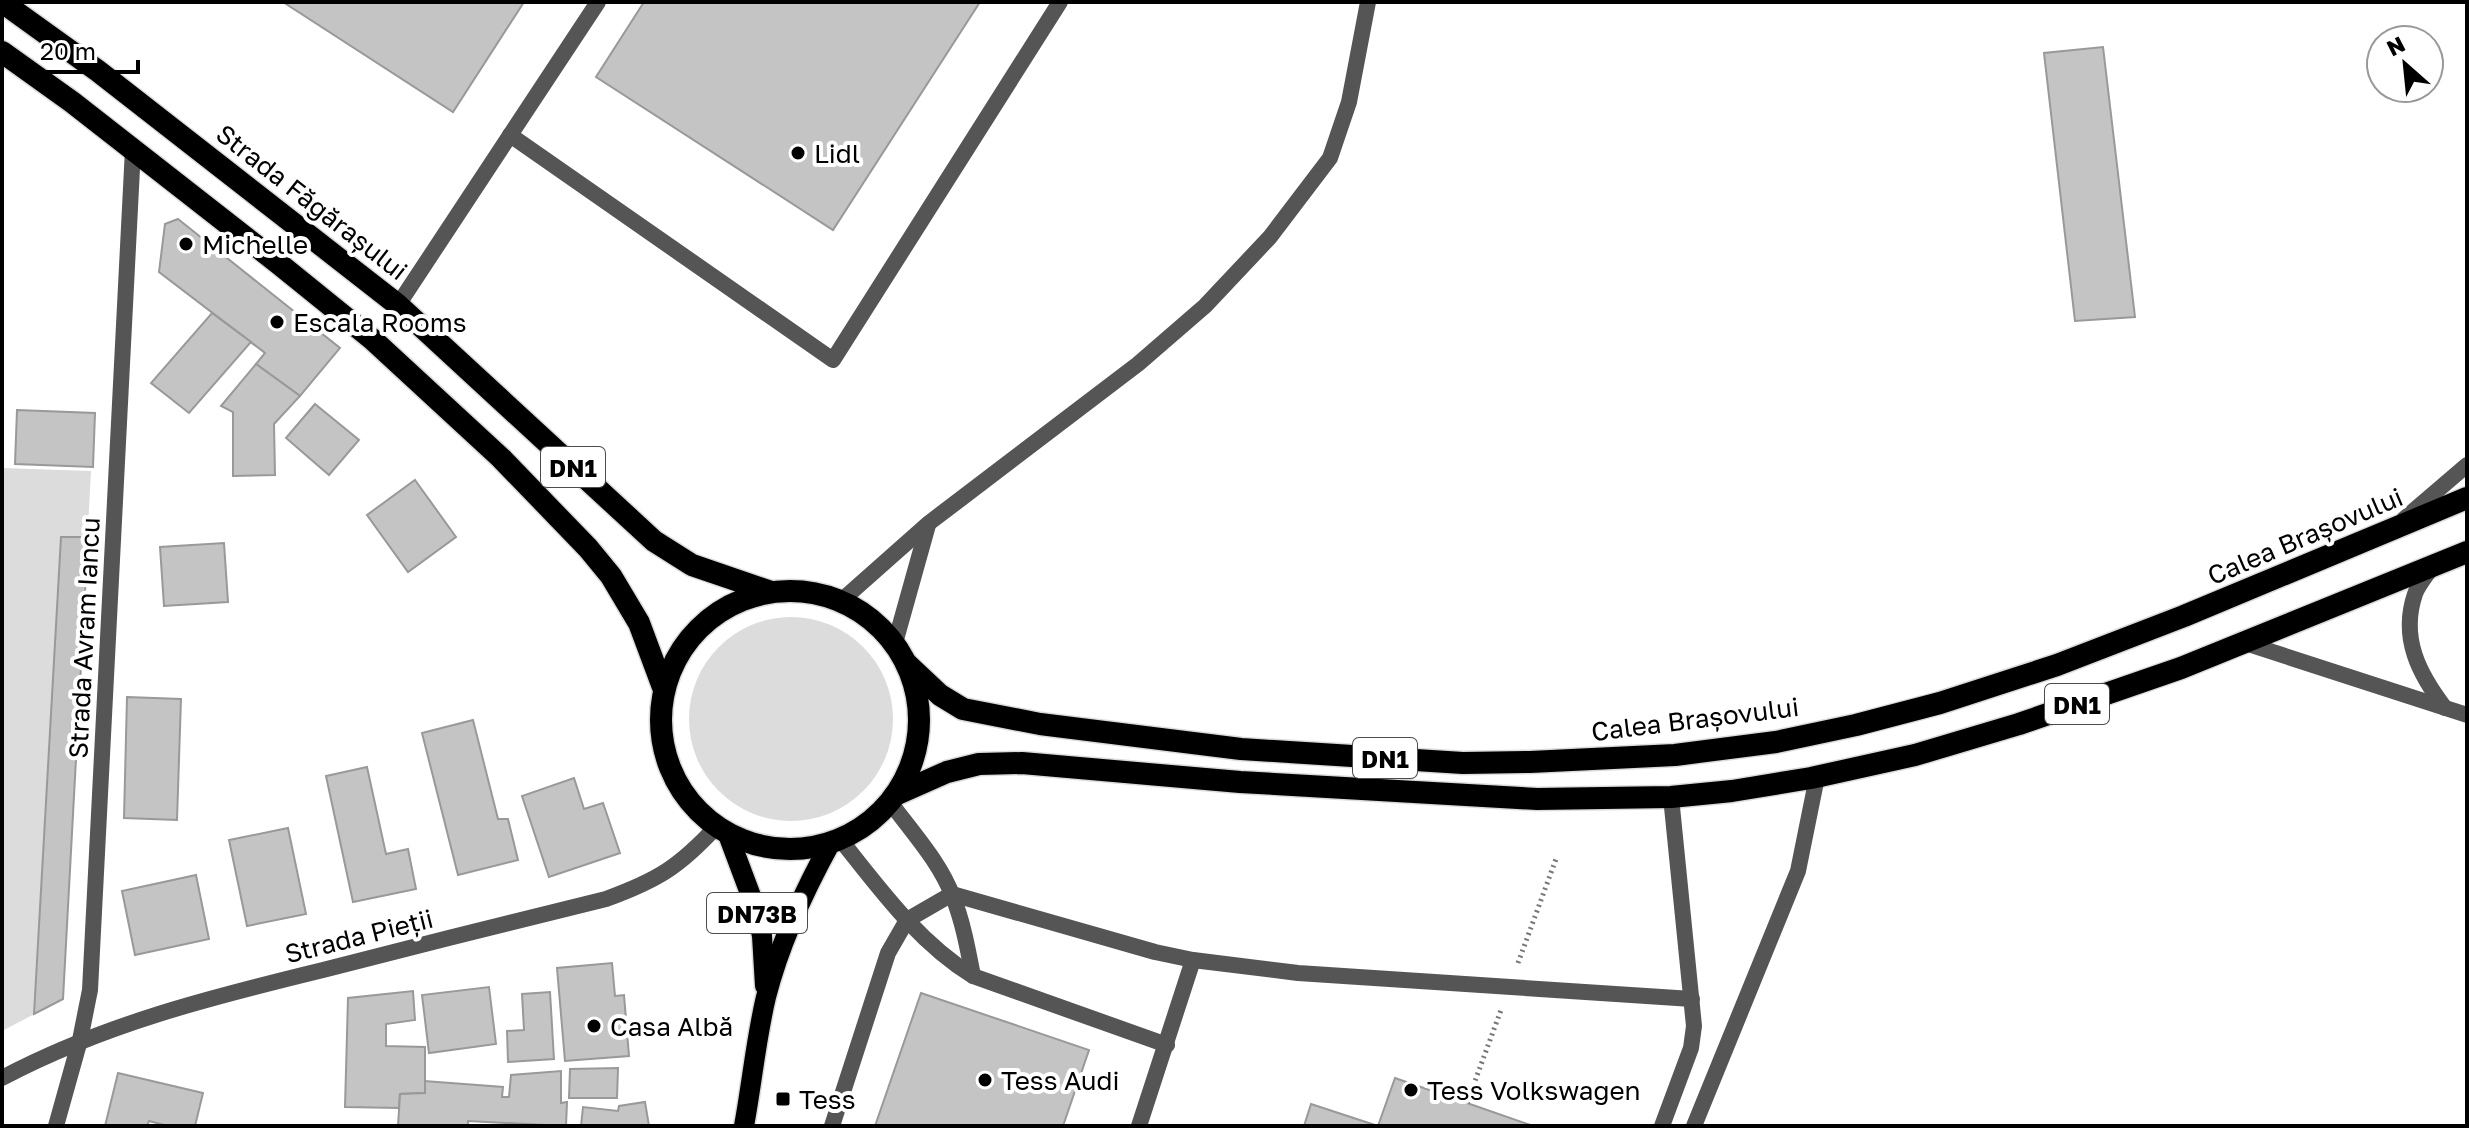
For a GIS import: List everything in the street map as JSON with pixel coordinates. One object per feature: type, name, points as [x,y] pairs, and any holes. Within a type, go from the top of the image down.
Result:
[{"type":"highway","name":"Strada Făgărașului","points":[[2,2],[98,71],[398,305],[654,541],[692,565],[771,592]]},
{"type":"highway","name":"Strada Făgărașului","points":[[2,52],[133,149],[372,339],[501,458],[611,576],[639,623],[664,690]]},
{"type":"highway","name":"Calea Brașovului","points":[[907,664],[940,695],[963,709],[1040,724],[1225,747],[1463,763],[1675,755],[1790,739],[1940,703],[2071,660],[2467,498]]},
{"type":"highway","name":"DN1","points":[[892,799],[947,772],[979,764],[1022,763],[1240,782],[1522,798],[1671,797],[1732,791],[1817,777],[1915,755],[2019,724],[2181,668],[2467,552]]},
{"type":"highway","name":"Strada Făgărașului","points":[[795,590],[818,594],[841,601],[861,612],[880,626],[895,643],[907,664],[918,697],[919,731],[911,765],[892,799],[858,830],[810,847],[767,847],[722,829],[700,812],[674,776],[662,734],[664,690],[686,644],[723,609],[746,598],[771,592],[795,590]]},
{"type":"main road","name":"DN73B","points":[[722,829],[757,912],[762,936],[766,998]]},
{"type":"main road","name":"DN73B","points":[[744,1126],[766,998],[787,933],[807,887],[835,840]]},
{"type":"street","points":[[398,305],[598,2]]},
{"type":"street","points":[[510,135],[833,360],[1060,2]]},
{"type":"street","points":[[841,601],[929,523],[1138,364],[1205,306],[1270,237],[1330,158],[1349,102],[1368,2]]},
{"type":"street","name":"Strada Avram Iancu","points":[[56,1126],[80,1040],[90,990],[133,149]]},
{"type":"street","points":[[2390,531],[2467,465]]},
{"type":"street","points":[[895,643],[929,523]]},
{"type":"street","points":[[2432,567],[2415,593],[2409,629],[2425,682],[2445,708]]},
{"type":"street","points":[[2245,643],[2467,715]]},
{"type":"street","points":[[1694,1126],[1798,871],[1817,777]]},
{"type":"street","points":[[1662,1126],[1691,1048],[1694,1026],[1671,797]]},
{"type":"street","points":[[892,799],[952,894],[961,919],[973,976]]},
{"type":"street","name":"Strada Pieții","points":[[2,1078],[80,1040],[156,1014],[606,899],[660,877],[722,829]]},
{"type":"street","points":[[835,840],[941,955],[973,976],[1167,1045]]},
{"type":"street","points":[[832,1126],[888,953],[907,920],[952,894],[1193,960],[1298,973],[1692,999]]},
{"type":"street","points":[[1139,1126],[1193,960]]},
{"type":"shaded area","points":[[2,468],[91,471],[63,999],[2,1031]]},
{"type":"shaded area","points":[[791,617],[830,625],[848,634],[863,647],[876,662],[885,680],[893,719],[885,758],[876,776],[863,791],[848,804],[830,813],[791,821],[752,813],[734,804],[719,791],[706,776],[697,758],[689,719],[697,680],[706,662],[719,647],[734,634],[752,625]]},
{"type":"building","points":[[283,2],[524,2],[453,112]]},
{"type":"building","name":"Lidl","points":[[644,2],[980,2],[833,230],[596,77]]},
{"type":"building","points":[[2103,47],[2135,317],[2075,321],[2044,53]]},
{"type":"building","points":[[178,219],[340,348],[300,396],[256,364],[265,353],[159,272],[165,224]]},
{"type":"building","points":[[212,313],[251,342],[189,413],[151,383]]},
{"type":"building","points":[[256,364],[300,396],[274,424],[275,475],[233,476],[233,412],[221,406]]},
{"type":"building","points":[[315,404],[359,440],[329,475],[286,438]]},
{"type":"building","points":[[17,410],[95,413],[93,467],[15,464]]},
{"type":"building","points":[[415,480],[456,537],[408,572],[367,515]]},
{"type":"building","points":[[61,537],[88,537],[63,999],[34,1014]]},
{"type":"building","points":[[224,543],[228,602],[164,606],[160,547]]},
{"type":"building","points":[[127,697],[181,699],[177,820],[124,818]]},
{"type":"building","points":[[473,720],[498,819],[508,819],[518,860],[458,875],[422,733]]},
{"type":"building","points":[[367,767],[386,854],[408,849],[416,889],[353,902],[326,776]]},
{"type":"building","points":[[574,778],[584,809],[603,803],[620,853],[549,877],[522,796]]},
{"type":"building","points":[[288,828],[306,914],[247,926],[229,840]]},
{"type":"building","points":[[196,875],[209,939],[135,955],[122,891]]},
{"type":"building","name":"Casa Albă","points":[[612,963],[615,996],[624,995],[629,1056],[565,1061],[557,968]]},
{"type":"building","points":[[489,987],[496,1044],[429,1053],[422,995]]},
{"type":"building","points":[[413,991],[415,1020],[386,1024],[386,1046],[425,1047],[425,1093],[400,1094],[399,1108],[345,1107],[348,998]]},
{"type":"building","points":[[550,992],[554,1059],[508,1062],[507,1031],[524,1030],[522,994]]},
{"type":"building","name":"Tess Audi","points":[[921,993],[1089,1050],[1063,1126],[875,1126]]},
{"type":"building","points":[[618,1068],[617,1098],[569,1098],[570,1069]]},
{"type":"building","points":[[561,1071],[561,1103],[567,1102],[566,1126],[468,1121],[468,1126],[398,1126],[400,1094],[425,1093],[425,1081],[503,1087],[502,1097],[509,1097],[511,1075]]},
{"type":"building","points":[[118,1073],[203,1093],[195,1126],[168,1126],[149,1121],[147,1126],[105,1126]]},
{"type":"building","name":"Tess Volkswagen","points":[[1395,1078],[1467,1103],[1533,1126],[1378,1126]]},
{"type":"building","points":[[645,1102],[649,1126],[581,1126],[583,1107],[618,1111],[619,1106]]},
{"type":"building","points":[[1311,1104],[1378,1126],[1304,1126]]},
{"type":"place","name":"Lidl","points":[[798,153]]},
{"type":"place","name":"Michelle","points":[[186,244]]},
{"type":"place","name":"Escala Rooms","points":[[277,322]]},
{"type":"place","name":"Casa Albă","points":[[594,1026]]},
{"type":"place","name":"Tess Audi","points":[[985,1080]]},
{"type":"place","name":"Tess Volkswagen","points":[[1411,1090]]},
{"type":"place","name":"Tess","points":[[783,1099]]}]
